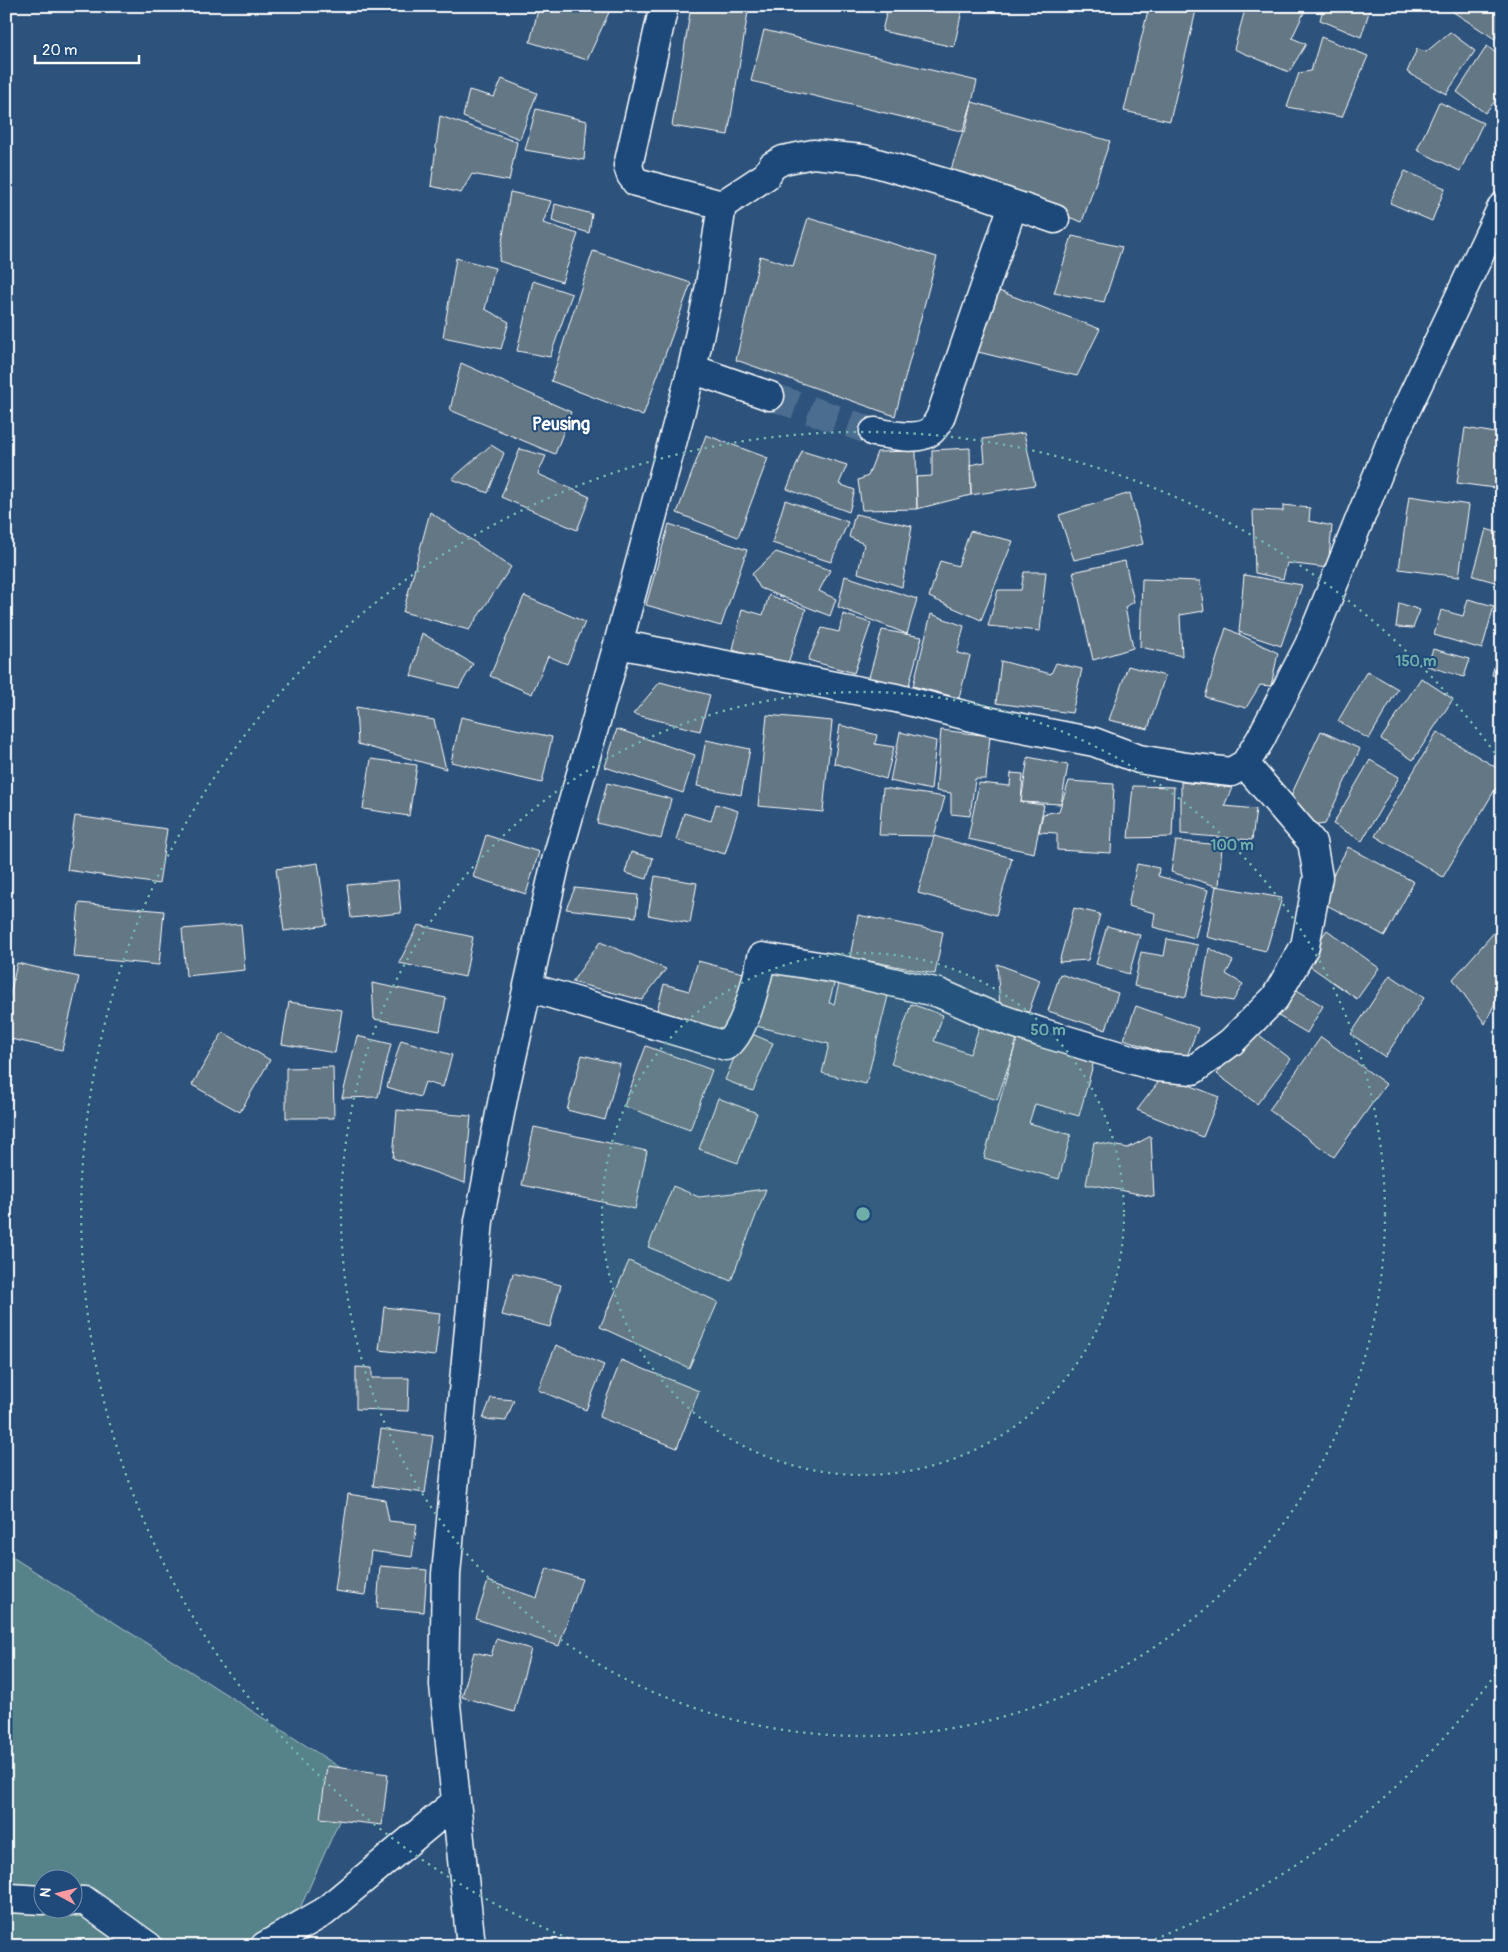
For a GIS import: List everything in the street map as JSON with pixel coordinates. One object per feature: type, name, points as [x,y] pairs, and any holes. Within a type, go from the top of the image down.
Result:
[{"type":"street","points":[[664,6],[628,166],[631,176],[636,182],[722,205]]},
{"type":"street","points":[[471,1946],[444,1685],[446,1574],[479,1221],[505,1088],[556,861],[618,644],[692,369],[709,291],[722,205],[766,176],[772,166],[783,160],[814,154],[863,159],[986,195],[1055,219]]},
{"type":"street","points":[[874,432],[915,436],[927,434],[937,424],[1014,205]]},
{"type":"street","points":[[618,644],[896,698],[992,722],[1094,742],[1139,759],[1186,768],[1231,772],[1245,764],[1260,740],[1309,645],[1394,437],[1502,208]]},
{"type":"street","points":[[692,369],[770,396]]},
{"type":"street","points":[[528,987],[726,1046],[734,1041],[743,1020],[762,957],[837,968],[939,993],[987,1014],[1049,1035],[1157,1067],[1193,1070],[1231,1042],[1275,998],[1305,946],[1318,877],[1312,842],[1245,764]]},
{"type":"street","points":[[265,1946],[324,1912],[456,1802]]},
{"type":"street","points":[[6,1900],[32,1900]]},
{"type":"street","points":[[82,1901],[85,1901],[148,1946]]},
{"type":"green space","points":[[6,1553],[358,1779],[283,1946],[6,1946]]},
{"type":"building","points":[[539,6],[564,9],[565,6],[611,8],[587,60],[530,42]]},
{"type":"building","points":[[691,6],[749,6],[728,135],[672,126]]},
{"type":"building","points":[[888,6],[963,6],[954,47],[882,31]]},
{"type":"building","points":[[1149,6],[1197,6],[1170,121],[1124,111]]},
{"type":"building","points":[[1246,6],[1307,6],[1292,38],[1306,44],[1289,72],[1234,49]]},
{"type":"building","points":[[1324,6],[1371,6],[1361,37],[1320,20]]},
{"type":"building","points":[[1448,6],[1502,6],[1502,28],[1495,39],[1447,8]]},
{"type":"building","points":[[764,30],[977,81],[965,132],[751,81]]},
{"type":"building","points":[[1450,32],[1475,51],[1446,94],[1407,72],[1417,49],[1426,52]]},
{"type":"building","points":[[1321,37],[1368,56],[1342,117],[1287,107],[1299,73],[1311,71]]},
{"type":"building","points":[[1487,46],[1502,58],[1502,93],[1485,113],[1457,92]]},
{"type":"building","points":[[502,79],[537,93],[520,139],[463,117],[469,90],[494,97]]},
{"type":"building","points":[[972,102],[1110,141],[1082,222],[950,173]]},
{"type":"building","points":[[1439,102],[1483,123],[1460,171],[1417,150]]},
{"type":"building","points":[[536,109],[587,121],[584,160],[525,150]]},
{"type":"building","points":[[440,116],[517,142],[509,181],[472,174],[461,193],[431,186]]},
{"type":"building","points":[[1405,171],[1445,188],[1432,221],[1390,203]]},
{"type":"building","points":[[510,192],[551,201],[543,223],[578,234],[562,282],[499,261]]},
{"type":"building","points":[[555,204],[592,214],[589,233],[552,221]]},
{"type":"building","points":[[808,218],[937,257],[895,416],[736,360],[760,256],[793,266]]},
{"type":"building","points":[[1072,236],[1122,247],[1104,302],[1054,293]]},
{"type":"building","points":[[593,251],[691,283],[643,416],[551,381]]},
{"type":"building","points":[[456,258],[495,268],[485,309],[509,322],[501,349],[443,337]]},
{"type":"building","points":[[533,281],[572,294],[550,357],[517,351]]},
{"type":"building","points":[[991,288],[1100,329],[1077,376],[978,352]]},
{"type":"building","points":[[461,363],[571,412],[555,454],[450,410]]},
{"type":"building","points":[[1502,401],[1502,422],[1498,421]]},
{"type":"building","points":[[1465,428],[1502,434],[1502,489],[1457,483]]},
{"type":"building","points":[[1024,433],[1035,485],[971,495],[970,465],[985,462],[983,439]]},
{"type":"building","points":[[706,435],[768,458],[738,537],[677,513]]},
{"type":"building","points":[[491,445],[504,453],[488,493],[452,479]]},
{"type":"building","points":[[970,448],[971,495],[917,509],[916,477],[932,476],[932,450]]},
{"type":"building","points":[[520,449],[546,456],[538,474],[590,497],[577,530],[501,497]]},
{"type":"building","points":[[802,451],[847,465],[839,484],[855,490],[849,512],[787,489]]},
{"type":"building","points":[[916,451],[917,509],[862,510],[858,480],[868,476],[877,452]]},
{"type":"building","points":[[1130,493],[1143,544],[1074,560],[1059,515]]},
{"type":"building","points":[[1409,496],[1469,505],[1459,577],[1399,569]]},
{"type":"building","points":[[785,500],[848,522],[831,562],[772,543]]},
{"type":"building","points":[[1283,505],[1310,508],[1309,521],[1332,526],[1328,568],[1287,563],[1283,579],[1255,573],[1253,510],[1283,511]]},
{"type":"building","points":[[430,512],[511,567],[469,630],[403,612]]},
{"type":"building","points":[[855,514],[912,526],[902,587],[858,573],[864,544],[849,537]]},
{"type":"building","points":[[669,524],[747,550],[721,626],[646,605]]},
{"type":"building","points":[[1486,529],[1502,534],[1502,584],[1473,576]]},
{"type":"building","points":[[970,531],[1013,541],[981,620],[929,597],[940,561],[958,566]]},
{"type":"building","points":[[776,552],[830,570],[819,591],[836,599],[830,616],[760,588],[752,574]]},
{"type":"building","points":[[1125,561],[1134,602],[1125,607],[1133,648],[1093,660],[1073,572]]},
{"type":"building","points":[[1024,572],[1046,572],[1040,631],[988,626],[998,590],[1021,590]]},
{"type":"building","points":[[1244,575],[1302,585],[1281,646],[1239,632]]},
{"type":"building","points":[[845,576],[917,599],[907,634],[838,607]]},
{"type":"building","points":[[1142,579],[1200,581],[1204,611],[1180,615],[1182,656],[1140,647]]},
{"type":"building","points":[[769,595],[806,609],[787,666],[733,650],[742,609],[763,615]]},
{"type":"building","points":[[524,596],[585,622],[567,664],[548,656],[532,694],[490,676]]},
{"type":"building","points":[[1468,599],[1494,606],[1482,649],[1434,635],[1441,610],[1463,616]]},
{"type":"building","points":[[1399,603],[1420,610],[1413,628],[1396,627]]},
{"type":"building","points":[[843,614],[871,623],[854,673],[808,660],[822,628],[839,632]]},
{"type":"building","points":[[931,614],[964,626],[957,653],[970,656],[959,698],[913,686]]},
{"type":"building","points":[[1226,628],[1278,653],[1271,686],[1260,685],[1246,708],[1205,697]]},
{"type":"building","points":[[882,630],[922,637],[907,692],[868,681]]},
{"type":"building","points":[[422,633],[473,664],[459,688],[411,676]]},
{"type":"building","points":[[1502,636],[1502,677],[1492,675]]},
{"type":"building","points":[[1433,649],[1470,659],[1464,677],[1427,666]]},
{"type":"building","points":[[1001,661],[1051,674],[1056,663],[1082,669],[1072,713],[996,703]]},
{"type":"building","points":[[1128,666],[1165,676],[1148,729],[1109,720]]},
{"type":"building","points":[[1367,671],[1398,689],[1369,739],[1338,721]]},
{"type":"building","points":[[1421,678],[1453,699],[1413,760],[1381,739]]},
{"type":"building","points":[[660,682],[710,695],[700,731],[633,714]]},
{"type":"building","points":[[356,707],[434,720],[446,769],[358,744]]},
{"type":"building","points":[[767,715],[832,721],[823,812],[758,806]]},
{"type":"building","points":[[461,717],[552,737],[542,783],[451,762]]},
{"type":"building","points":[[840,725],[877,735],[875,744],[894,747],[886,779],[834,763]]},
{"type":"building","points":[[617,729],[695,755],[683,793],[605,767]]},
{"type":"building","points":[[941,730],[990,736],[986,779],[975,779],[970,816],[951,814],[951,793],[936,791]]},
{"type":"building","points":[[1321,731],[1360,749],[1325,824],[1310,826],[1287,804]]},
{"type":"building","points":[[900,732],[936,741],[931,790],[890,781]]},
{"type":"building","points":[[1437,732],[1502,771],[1502,778],[1443,877],[1375,836]]},
{"type":"building","points":[[706,740],[750,749],[741,795],[697,786]]},
{"type":"building","points":[[1028,757],[1068,765],[1061,804],[1021,802]]},
{"type":"building","points":[[371,759],[417,765],[409,816],[363,809]]},
{"type":"building","points":[[1370,760],[1399,777],[1362,841],[1333,824]]},
{"type":"building","points":[[1011,773],[1023,774],[1021,802],[1044,805],[1034,853],[968,839],[979,783],[1010,786]]},
{"type":"building","points":[[1069,781],[1114,784],[1111,853],[1057,850],[1057,833],[1039,832],[1043,814],[1059,811]]},
{"type":"building","points":[[1181,782],[1232,788],[1224,806],[1256,809],[1252,840],[1181,834]]},
{"type":"building","points":[[607,783],[671,799],[661,839],[597,823]]},
{"type":"building","points":[[1133,786],[1174,787],[1172,837],[1128,838]]},
{"type":"building","points":[[883,788],[945,797],[934,836],[879,835]]},
{"type":"building","points":[[716,804],[738,811],[725,854],[676,840],[684,813],[711,821]]},
{"type":"building","points":[[75,816],[167,829],[159,884],[67,870]]},
{"type":"building","points":[[486,835],[539,852],[526,894],[473,877]]},
{"type":"building","points":[[934,836],[1012,858],[996,915],[918,893]]},
{"type":"building","points":[[1176,841],[1222,845],[1219,887],[1171,872]]},
{"type":"building","points":[[1348,847],[1414,882],[1385,936],[1319,901]]},
{"type":"building","points":[[631,852],[653,858],[647,879],[625,873]]},
{"type":"building","points":[[318,863],[327,925],[284,931],[276,869]]},
{"type":"building","points":[[1137,864],[1159,868],[1158,876],[1208,890],[1195,938],[1153,927],[1155,913],[1128,906]]},
{"type":"building","points":[[655,876],[697,883],[690,923],[648,915]]},
{"type":"building","points":[[398,880],[401,913],[351,918],[347,885]]},
{"type":"building","points":[[1216,886],[1282,898],[1266,951],[1207,937]]},
{"type":"building","points":[[575,888],[638,895],[636,917],[566,909]]},
{"type":"building","points":[[79,903],[164,911],[159,965],[74,957]]},
{"type":"building","points":[[1074,908],[1100,914],[1088,960],[1059,962]]},
{"type":"building","points":[[858,915],[943,932],[935,974],[850,957]]},
{"type":"building","points":[[241,924],[245,970],[186,976],[182,929]]},
{"type":"building","points":[[418,925],[473,937],[465,977],[399,963]]},
{"type":"building","points":[[1107,926],[1140,935],[1129,974],[1096,964]]},
{"type":"building","points":[[1497,929],[1502,931],[1502,988],[1485,1024],[1453,979]]},
{"type":"building","points":[[1327,930],[1379,968],[1357,999],[1304,962]]},
{"type":"building","points":[[1167,939],[1198,945],[1186,997],[1134,986],[1141,952],[1164,956]]},
{"type":"building","points":[[600,942],[666,969],[642,1000],[572,982]]},
{"type":"building","points":[[1209,948],[1233,961],[1226,974],[1243,984],[1233,1001],[1201,995]]},
{"type":"building","points":[[698,961],[747,974],[730,1034],[656,1014],[664,984],[689,991]]},
{"type":"building","points":[[764,962],[835,980],[829,1003],[834,1004],[842,971],[891,984],[866,1084],[822,1073],[829,1044],[748,1024]]},
{"type":"building","points":[[17,963],[79,977],[62,1050],[6,1038],[6,1014]]},
{"type":"building","points":[[997,964],[1040,980],[1027,1017],[1000,1007]]},
{"type":"building","points":[[1060,974],[1118,993],[1106,1030],[1048,1011]]},
{"type":"building","points":[[1390,975],[1424,998],[1385,1057],[1351,1034]]},
{"type":"building","points":[[372,983],[446,998],[440,1031],[374,1019]]},
{"type":"building","points":[[1292,987],[1323,1006],[1307,1033],[1275,1014]]},
{"type":"building","points":[[289,1002],[342,1010],[335,1053],[282,1044]]},
{"type":"building","points":[[911,1004],[943,1015],[934,1041],[970,1054],[981,1022],[1019,1034],[997,1100],[891,1064]]},
{"type":"building","points":[[1136,1006],[1198,1028],[1185,1061],[1124,1039]]},
{"type":"building","points":[[1251,1029],[1291,1059],[1257,1104],[1217,1074]]},
{"type":"building","points":[[745,1031],[773,1043],[753,1091],[725,1080]]},
{"type":"building","points":[[223,1032],[270,1060],[240,1112],[192,1085]]},
{"type":"building","points":[[357,1036],[391,1044],[378,1097],[342,1098]]},
{"type":"building","points":[[1321,1037],[1386,1084],[1334,1157],[1269,1110]]},
{"type":"building","points":[[1017,1039],[1094,1061],[1079,1116],[1035,1104],[1029,1123],[1071,1135],[1059,1179],[984,1158]]},
{"type":"building","points":[[401,1040],[452,1055],[443,1087],[425,1082],[420,1097],[387,1087]]},
{"type":"building","points":[[646,1046],[712,1070],[690,1130],[624,1106]]},
{"type":"building","points":[[582,1055],[620,1064],[605,1120],[567,1110]]},
{"type":"building","points":[[333,1067],[334,1118],[286,1118],[286,1068]]},
{"type":"building","points":[[1164,1075],[1219,1097],[1203,1137],[1137,1110]]},
{"type":"building","points":[[718,1098],[757,1113],[738,1163],[699,1149]]},
{"type":"building","points":[[397,1110],[471,1116],[465,1183],[393,1158]]},
{"type":"building","points":[[534,1127],[647,1151],[635,1209],[522,1185]]},
{"type":"building","points":[[1151,1136],[1154,1197],[1095,1185],[1086,1185],[1094,1142],[1128,1148]]},
{"type":"building","points":[[673,1186],[699,1197],[766,1189],[731,1281],[648,1247]]},
{"type":"building","points":[[629,1261],[718,1302],[689,1368],[600,1327]]},
{"type":"building","points":[[513,1273],[561,1285],[550,1327],[502,1315]]},
{"type":"building","points":[[384,1307],[440,1313],[435,1356],[379,1350]]},
{"type":"building","points":[[556,1345],[604,1365],[586,1410],[538,1390]]},
{"type":"building","points":[[621,1360],[699,1391],[677,1448],[599,1417]]},
{"type":"building","points":[[356,1367],[372,1368],[372,1378],[409,1378],[408,1411],[356,1409]]},
{"type":"building","points":[[491,1398],[514,1400],[506,1421],[483,1419]]},
{"type":"building","points":[[381,1429],[433,1436],[425,1493],[373,1486]]},
{"type":"building","points":[[348,1494],[385,1500],[389,1521],[417,1524],[412,1557],[371,1551],[365,1595],[335,1591]]},
{"type":"building","points":[[380,1566],[427,1570],[424,1612],[377,1608]]},
{"type":"building","points":[[547,1568],[582,1579],[559,1646],[476,1619],[488,1581],[537,1598]]},
{"type":"building","points":[[496,1639],[531,1649],[514,1712],[462,1697],[474,1652],[491,1656]]},
{"type":"building","points":[[327,1766],[388,1774],[382,1825],[320,1818]]},
{"type":"tunnel","points":[[770,396],[874,432]]},
{"type":"district","name":"Peusing","points":[[561,424]]}]
